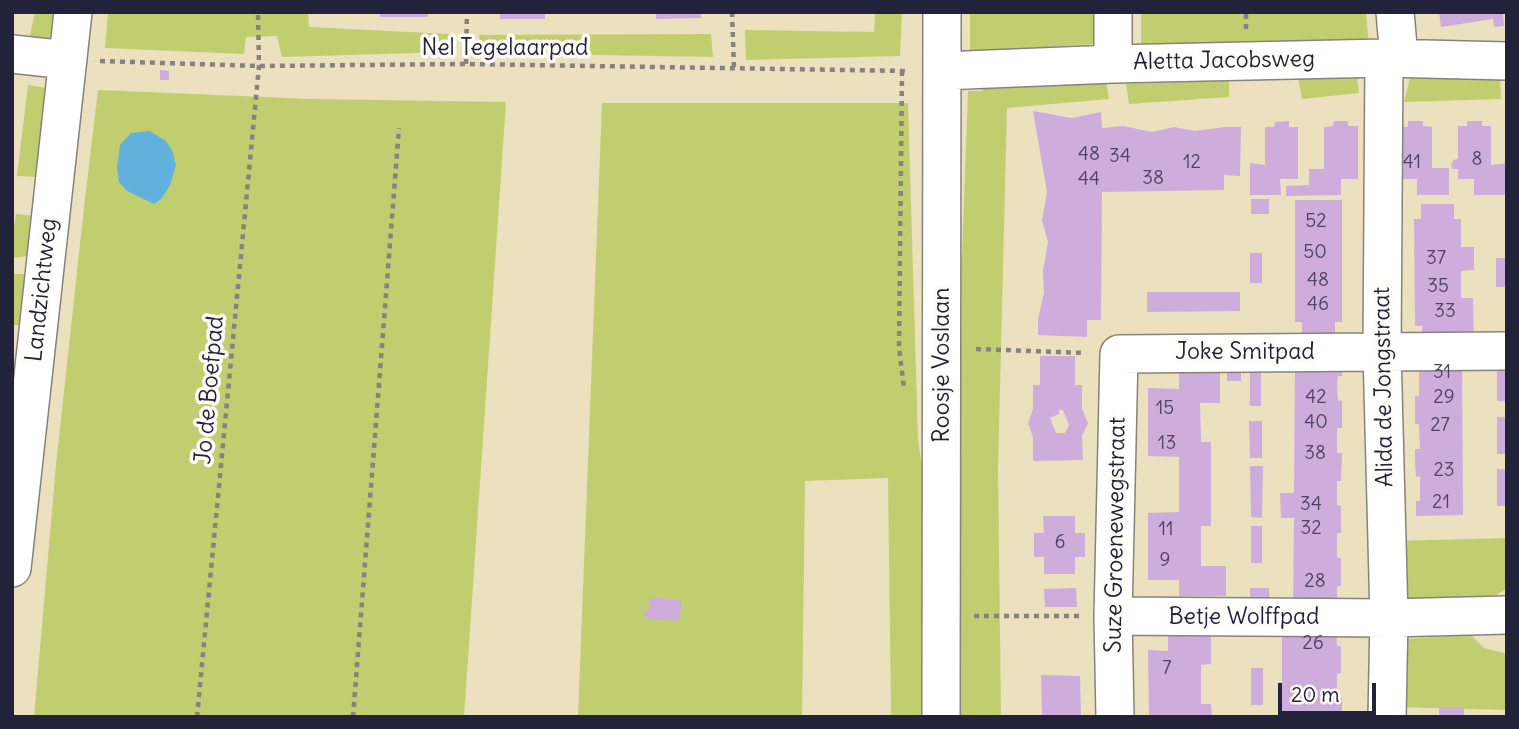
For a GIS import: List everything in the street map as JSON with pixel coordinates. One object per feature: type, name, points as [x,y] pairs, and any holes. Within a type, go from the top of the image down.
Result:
[{"type":"street","name":"Landzichtweg","points":[[12,568],[23,356],[73,12]]},
{"type":"street","name":"Roosje Voslaan","points":[[941,717],[942,12]]},
{"type":"street","points":[[1113,12],[1113,64]]},
{"type":"street","name":"Alida de Jongstraat","points":[[1387,717],[1389,618],[1382,351],[1391,58],[1395,12]]},
{"type":"street","points":[[12,54],[68,60]]},
{"type":"street","name":"Aletta Jacobsweg","points":[[942,71],[1391,58],[1507,61]]},
{"type":"street","name":"Joke Smitpad","points":[[1119,354],[1507,351]]},
{"type":"street","name":"Suze Groenewegstraat","points":[[1115,717],[1113,615],[1119,354]]},
{"type":"street","name":"Betje Wolffpad","points":[[1113,615],[1389,618],[1507,615]]},
{"type":"path","name":"Jo de Boefpad","points":[[198,717],[258,66],[258,12]]},
{"type":"path","points":[[466,64],[467,12]]},
{"type":"path","points":[[732,12],[734,68]]},
{"type":"path","points":[[1246,12],[1246,24]]},
{"type":"path","name":"Nel Tegelaarpad","points":[[68,60],[258,66],[466,64],[942,71]]},
{"type":"path","points":[[353,717],[399,128]]},
{"type":"path","points":[[983,350],[1119,354]]},
{"type":"path","points":[[981,616],[1113,615]]},
{"type":"green space","points":[[35,12],[60,12],[58,42],[29,39]]},
{"type":"green space","points":[[108,12],[308,12],[309,27],[449,34],[452,52],[282,57],[277,36],[246,37],[244,54],[105,48]]},
{"type":"green space","points":[[875,12],[902,12],[900,56],[746,60],[745,30],[874,32]]},
{"type":"green space","points":[[970,12],[1107,12],[1107,43],[970,52]]},
{"type":"green space","points":[[1141,12],[1366,12],[1369,46],[1141,45]]},
{"type":"green space","points":[[711,34],[713,57],[481,53],[479,35]]},
{"type":"green space","points":[[1298,77],[1357,77],[1359,93],[1302,99]]},
{"type":"green space","points":[[1500,77],[1501,99],[1404,102],[1410,78]]},
{"type":"green space","points":[[986,79],[1106,80],[1109,99],[1007,108],[998,468],[1001,717],[956,717],[954,472],[968,91],[982,91]]},
{"type":"green space","points":[[1229,81],[1229,97],[1129,104],[1126,84]]},
{"type":"green space","points":[[28,85],[46,88],[37,177],[17,176]]},
{"type":"green space","points":[[98,90],[312,99],[506,102],[464,717],[34,717],[56,465]],"holes":[[[151,132],[166,141],[172,150],[138,195],[127,191]]]},
{"type":"green space","points":[[602,103],[908,103],[918,439],[923,474],[924,717],[891,717],[888,478],[805,481],[802,717],[578,717]]},
{"type":"green space","points":[[16,214],[35,216],[30,256],[12,258]]},
{"type":"green space","points":[[12,274],[24,274],[22,325],[12,325]]},
{"type":"green space","points":[[1507,538],[1507,588],[1486,602],[1394,608],[1393,541]]},
{"type":"green space","points":[[1470,634],[1484,648],[1507,654],[1507,710],[1394,707],[1394,640]]},
{"type":"water","points":[[150,131],[166,141],[176,165],[170,185],[162,198],[154,204],[127,191],[119,182],[117,168],[120,145],[131,133]]},
{"type":"building","points":[[380,12],[428,12],[428,17],[380,17]]},
{"type":"building","points":[[500,12],[545,12],[545,19],[500,19]]},
{"type":"building","points":[[656,12],[701,12],[701,18],[656,19]]},
{"type":"building","points":[[1439,12],[1503,12],[1504,26],[1494,27],[1493,19],[1441,27]]},
{"type":"building","points":[[160,70],[169,71],[169,80],[160,80]]},
{"type":"building","points":[[1033,111],[1072,118],[1101,112],[1102,128],[1123,126],[1152,132],[1174,127],[1195,131],[1241,127],[1240,176],[1224,175],[1224,190],[1102,192],[1101,320],[1087,320],[1087,337],[1038,335],[1048,242],[1042,220],[1047,192]]},
{"type":"building","points":[[1289,121],[1289,127],[1298,127],[1298,179],[1280,179],[1281,195],[1250,195],[1250,163],[1265,165],[1265,127],[1274,127],[1275,122]]},
{"type":"building","points":[[1334,121],[1348,121],[1348,126],[1358,126],[1358,179],[1341,179],[1341,195],[1286,196],[1286,186],[1309,185],[1309,169],[1324,169],[1324,127],[1333,126]]},
{"type":"building","points":[[1408,121],[1423,121],[1423,126],[1432,127],[1432,168],[1449,168],[1449,195],[1417,195],[1417,179],[1399,179],[1399,126],[1408,127]]},
{"type":"building","points":[[1467,121],[1482,121],[1482,126],[1491,126],[1491,165],[1507,163],[1507,195],[1474,195],[1474,179],[1458,179],[1458,169],[1452,169],[1451,163],[1458,159],[1458,126],[1467,126]]},
{"type":"building","points":[[1251,199],[1269,199],[1269,214],[1251,214]]},
{"type":"building","points":[[1295,200],[1342,200],[1342,322],[1335,322],[1335,337],[1302,337],[1302,322],[1295,322]]},
{"type":"building","points":[[1421,204],[1454,204],[1454,219],[1461,219],[1461,247],[1474,247],[1474,270],[1461,271],[1461,298],[1473,298],[1474,341],[1422,341],[1422,326],[1415,326],[1414,219],[1421,219]]},
{"type":"building","points":[[1250,253],[1262,253],[1262,283],[1250,283]]},
{"type":"building","points":[[1496,258],[1507,258],[1507,287],[1496,287]]},
{"type":"building","points":[[1147,292],[1240,292],[1240,311],[1147,312]]},
{"type":"building","points":[[1040,356],[1075,356],[1075,385],[1082,385],[1082,409],[1088,423],[1082,436],[1083,460],[1033,461],[1033,437],[1028,423],[1033,409],[1033,385],[1040,385]],"holes":[[[1063,410],[1069,425],[1065,433],[1056,433],[1050,418]]]},
{"type":"building","points":[[1462,356],[1463,515],[1416,516],[1416,501],[1420,501],[1420,476],[1416,477],[1415,449],[1420,449],[1419,424],[1415,424],[1415,396],[1419,396],[1419,371],[1415,372],[1415,357]]},
{"type":"building","points":[[1295,361],[1342,361],[1342,376],[1338,376],[1337,387],[1338,401],[1342,400],[1342,428],[1337,428],[1337,453],[1342,453],[1341,481],[1337,481],[1337,505],[1341,506],[1337,558],[1341,558],[1341,586],[1337,586],[1337,609],[1293,609],[1294,518],[1281,518],[1280,493],[1294,493]]},
{"type":"building","points":[[1220,362],[1220,403],[1200,403],[1201,442],[1211,442],[1211,526],[1201,526],[1201,566],[1226,566],[1226,596],[1179,596],[1179,580],[1148,580],[1148,513],[1179,512],[1179,457],[1148,456],[1148,388],[1179,389],[1179,363]]},
{"type":"building","points":[[1227,364],[1241,364],[1241,381],[1227,381]]},
{"type":"building","points":[[1507,364],[1507,401],[1497,401],[1497,365]]},
{"type":"building","points":[[1250,369],[1261,369],[1261,406],[1250,406]]},
{"type":"building","points":[[1497,417],[1507,417],[1507,454],[1497,454]]},
{"type":"building","points":[[1249,421],[1262,421],[1262,458],[1250,458]]},
{"type":"building","points":[[1250,466],[1263,466],[1262,518],[1251,517]]},
{"type":"building","points":[[1497,469],[1507,469],[1507,506],[1497,506]]},
{"type":"building","points":[[1043,516],[1075,516],[1075,533],[1085,533],[1085,557],[1075,557],[1075,574],[1044,574],[1044,557],[1034,557],[1034,533],[1044,533]]},
{"type":"building","points":[[1251,526],[1262,526],[1262,563],[1251,563]]},
{"type":"building","points":[[1076,588],[1077,607],[1045,607],[1044,589]]},
{"type":"building","points":[[1250,588],[1269,588],[1270,608],[1250,604]]},
{"type":"building","points":[[650,597],[682,600],[679,621],[643,618],[643,612],[648,613]]},
{"type":"building","points":[[1211,623],[1211,664],[1201,665],[1201,704],[1211,704],[1212,717],[1149,717],[1148,650],[1168,651],[1168,634]]},
{"type":"building","points":[[1336,623],[1337,646],[1341,646],[1337,699],[1342,698],[1342,717],[1294,717],[1294,712],[1282,712],[1282,624]]},
{"type":"building","points":[[1251,668],[1263,668],[1263,705],[1251,705]]},
{"type":"building","points":[[1041,675],[1080,676],[1081,717],[1042,717]]},
{"type":"building","points":[[1439,707],[1464,707],[1464,717],[1439,717]]}]
